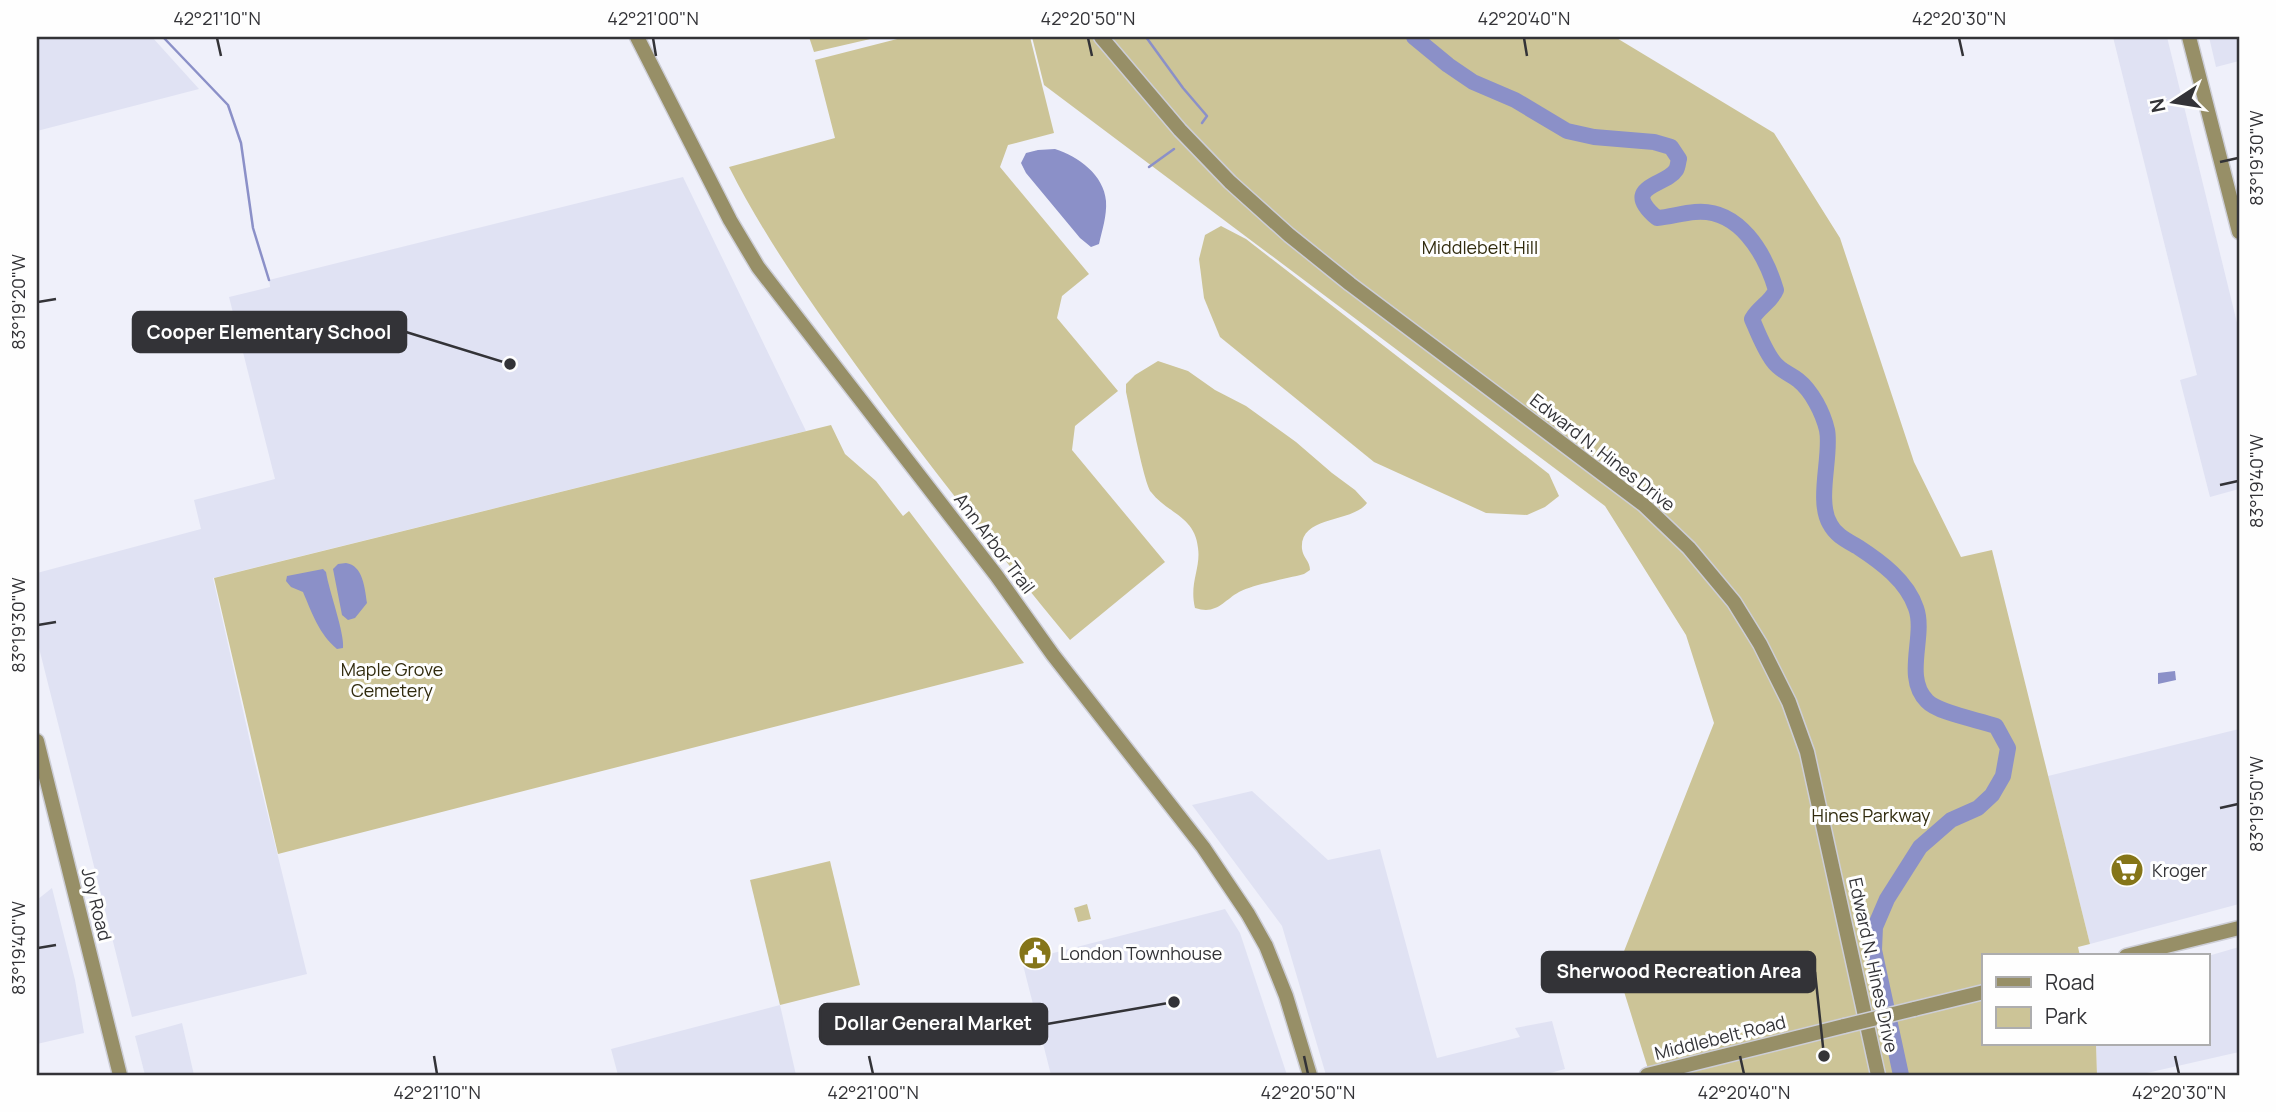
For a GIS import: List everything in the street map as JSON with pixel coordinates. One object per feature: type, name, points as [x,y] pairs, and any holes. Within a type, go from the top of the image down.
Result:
[{"type":"street","name":"Ann Arbor Trail","points":[[637,37],[730,220],[758,267],[1203,847],[1248,914],[1266,946],[1286,996],[1310,1075]]},
{"type":"street","name":"Edward N. Hines Drive","points":[[1101,37],[1180,130],[1259,209],[1350,284],[1644,505],[1696,556],[1734,602],[1766,654],[1789,702],[1807,752],[1878,1075]]},
{"type":"street","points":[[2189,37],[2239,232]]},
{"type":"street","name":"Joy Road","points":[[37,741],[120,1075]]},
{"type":"street","points":[[2134,954],[2239,928]]},
{"type":"street","name":"Middlebelt Road","points":[[1647,1075],[1982,992]]},
{"type":"shaded area","points":[[37,37],[152,37],[199,89],[37,131]]},
{"type":"shaded area","points":[[2113,37],[2167,37],[2239,331],[2239,489],[2210,497],[2180,380],[2197,375]]},
{"type":"shaded area","points":[[2209,37],[2239,37],[2239,61],[2216,67]]},
{"type":"shaded area","points":[[683,177],[806,431],[213,578],[307,974],[132,1017],[37,640],[37,573],[201,529],[194,500],[275,479],[229,297],[270,287],[269,280]]},
{"type":"shaded area","points":[[2239,729],[2239,904],[2090,944],[2048,776]]},
{"type":"shaded area","points":[[1252,791],[1328,860],[1380,849],[1437,1058],[1520,1037],[1515,1028],[1552,1021],[1565,1069],[1543,1075],[1326,1075],[1282,926],[1192,805]]},
{"type":"shaded area","points":[[52,888],[75,980],[84,1033],[37,1044],[37,900]]},
{"type":"shaded area","points":[[1225,909],[1240,933],[1287,1075],[1051,1075],[1022,961]]},
{"type":"shaded area","points":[[2239,947],[2239,1052],[2138,1075],[2097,1075],[2096,1046],[2210,1046],[2210,955]]},
{"type":"shaded area","points":[[780,1005],[796,1075],[618,1075],[611,1049]]},
{"type":"shaded area","points":[[182,1023],[194,1075],[145,1075],[135,1036]]},
{"type":"green space","points":[[809,37],[879,37],[814,52]]},
{"type":"green space","points":[[905,37],[1030,37],[1054,133],[1008,145],[1000,167],[1089,274],[1062,296],[1057,318],[1118,391],[1075,426],[1072,450],[1165,562],[1070,640],[909,437],[858,368],[773,245],[729,167],[835,138],[815,60]]},
{"type":"green space","points":[[1032,37],[1615,37],[1774,133],[1840,238],[1914,462],[1961,557],[1992,550],[2090,944],[2078,947],[2080,954],[1982,954],[1982,1046],[2096,1046],[2097,1075],[1650,1075],[1617,969],[1714,723],[1686,635],[1605,506],[1044,85]]},
{"type":"green space","points":[[1221,226],[1246,239],[1549,474],[1559,496],[1545,507],[1527,515],[1486,513],[1374,462],[1220,337],[1204,298],[1199,259],[1205,235]]},
{"type":"green space","points":[[1158,361],[1188,371],[1215,390],[1246,406],[1296,442],[1367,503],[1351,514],[1309,530],[1303,538],[1302,549],[1310,570],[1304,574],[1245,589],[1209,610],[1195,608],[1193,591],[1198,555],[1196,537],[1186,522],[1158,499],[1148,486],[1126,392],[1126,384],[1135,375]]},
{"type":"green space","name":"Maple Grove Cemetery","points":[[831,425],[845,454],[876,481],[903,516],[909,511],[1024,663],[278,854],[214,578]]},
{"type":"green space","points":[[830,861],[860,985],[780,1005],[750,880]]},
{"type":"green space","points":[[1087,904],[1091,919],[1078,922],[1074,908]]},
{"type":"water","points":[[1055,149],[1081,162],[1100,183],[1106,207],[1099,244],[1091,247],[1080,238],[1026,173],[1021,163],[1026,153]]},
{"type":"water","points":[[346,563],[360,573],[367,603],[355,618],[348,620],[342,615],[333,569],[338,564]]},
{"type":"water","points":[[323,569],[339,623],[343,648],[337,649],[325,637],[303,592],[291,587],[286,581],[287,576]]},
{"type":"water","points":[[2175,671],[2176,680],[2158,684],[2158,673]]},
{"type":"waterway","points":[[163,37],[228,105],[241,143],[253,228],[269,280]]},
{"type":"waterway","points":[[1146,37],[1207,116],[1202,123]]},
{"type":"waterway","points":[[1414,37],[1473,82],[1515,100],[1567,131],[1594,137],[1654,142],[1671,147],[1679,159],[1677,169],[1648,188],[1643,199],[1646,207],[1657,218],[1695,212],[1711,213],[1725,217],[1748,236],[1765,262],[1776,290],[1752,319],[1773,361],[1808,390],[1827,430],[1824,503],[1830,524],[1839,535],[1892,573],[1912,598],[1919,631],[1917,680],[1927,701],[1949,713],[1996,726],[2008,748],[2003,776],[1992,795],[1978,808],[1951,820],[1920,847],[1887,899],[1875,927],[1874,950],[1901,1075]]},
{"type":"waterway","points":[[1149,167],[1174,149]]},
{"type":"place","name":"Cooper Elementary School","points":[[510,364]]},
{"type":"place","name":"Kroger","points":[[2127,870]]},
{"type":"place","name":"London Townhouse","points":[[1035,953]]},
{"type":"place","name":"Dollar General Market","points":[[1174,1002]]},
{"type":"place","name":"Sherwood Recreation Area","points":[[1824,1056]]},
{"type":"park label","name":"Middlebelt Hill","points":[[1480,247]]},
{"type":"park label","name":"Hines Parkway","points":[[1871,815]]}]
